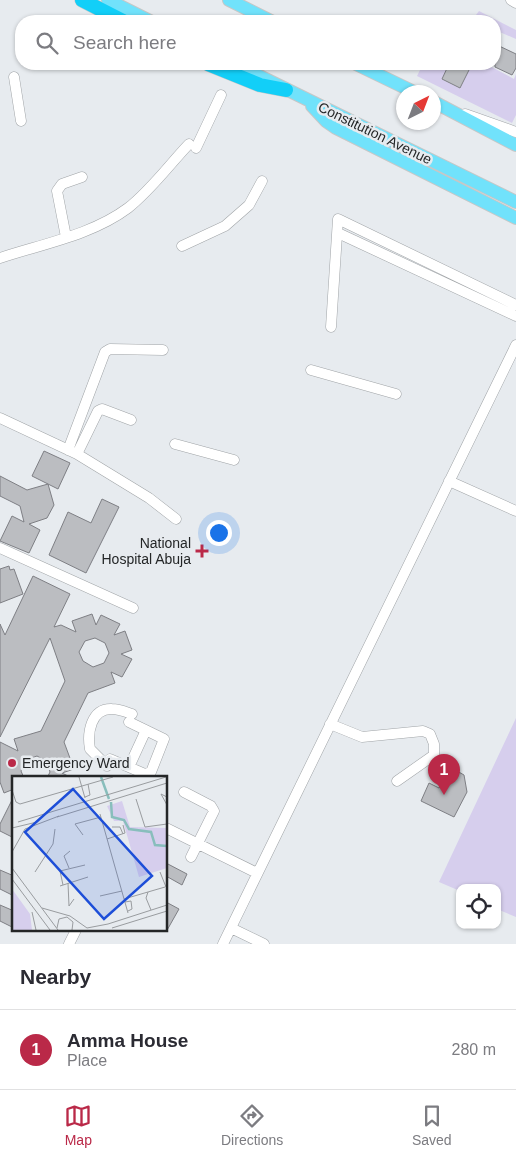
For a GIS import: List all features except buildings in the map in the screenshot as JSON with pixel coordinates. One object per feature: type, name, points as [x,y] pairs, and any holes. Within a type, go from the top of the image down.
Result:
[{"type":"highway","points":[[82,0],[111,15]]},
{"type":"highway","points":[[223,70],[260,85],[286,90]]},
{"type":"main road","points":[[108,0],[138,15]]},
{"type":"main road","points":[[229,0],[259,15]]},
{"type":"main road","name":"Constitution Avenue","points":[[247,70],[516,202]]},
{"type":"main road","points":[[368,70],[400,85]]},
{"type":"main road","points":[[307,100],[326,121],[336,128],[516,218]]},
{"type":"main road","points":[[441,106],[516,145]]},
{"type":"street","points":[[511,0],[516,3]]},
{"type":"street","points":[[14,78],[21,121]]},
{"type":"street","points":[[0,258],[106,222],[128,208],[192,146],[221,95]]},
{"type":"street","points":[[446,108],[516,132]]},
{"type":"street","points":[[66,237],[57,191],[62,184],[82,177]]},
{"type":"street","points":[[182,246],[225,226],[249,205],[262,181]]},
{"type":"street","points":[[331,327],[338,219],[516,305]]},
{"type":"street","points":[[338,233],[516,316]]},
{"type":"street","points":[[223,944],[516,345]]},
{"type":"street","points":[[72,452],[105,352],[110,349],[163,350]]},
{"type":"street","points":[[311,370],[396,394]]},
{"type":"street","points":[[72,452],[98,411],[102,409],[131,420]]},
{"type":"street","points":[[0,418],[72,452],[149,498],[176,519]]},
{"type":"street","points":[[175,444],[234,460]]},
{"type":"street","points":[[449,481],[516,511]]},
{"type":"street","points":[[0,548],[133,608]]},
{"type":"street","points":[[112,708],[131,718],[146,730],[162,738],[164,742],[151,772],[145,774],[129,767],[109,763],[90,749],[89,729],[93,720],[99,713],[112,708]]},
{"type":"street","points":[[330,724],[362,738],[423,731],[430,734],[434,744],[434,754],[397,780]]},
{"type":"street","points":[[129,767],[146,730]]},
{"type":"street","points":[[184,792],[213,808],[191,857]]},
{"type":"street","points":[[168,829],[258,873]]},
{"type":"street","points":[[231,928],[264,944]]},
{"type":"street","points":[[69,944],[75,932]]},
{"type":"shaded area","points":[[479,11],[487,15],[476,15]]},
{"type":"shaded area","points":[[501,22],[516,30],[516,39],[501,33]]},
{"type":"shaded area","points":[[420,70],[446,70],[442,79],[460,88],[469,70],[497,70],[514,79],[516,74],[516,115],[512,123],[441,88],[441,85],[435,85],[417,76]]},
{"type":"shaded area","points":[[516,718],[516,917],[501,911],[501,884],[456,884],[456,889],[439,882]]},
{"type":"place","name":"National Hospital Abuja","points":[[202,551]]},
{"type":"place","name":"Emergency Ward","points":[[12,763]]},
{"type":"place","name":"Amma House","points":[[444,795]]}]
